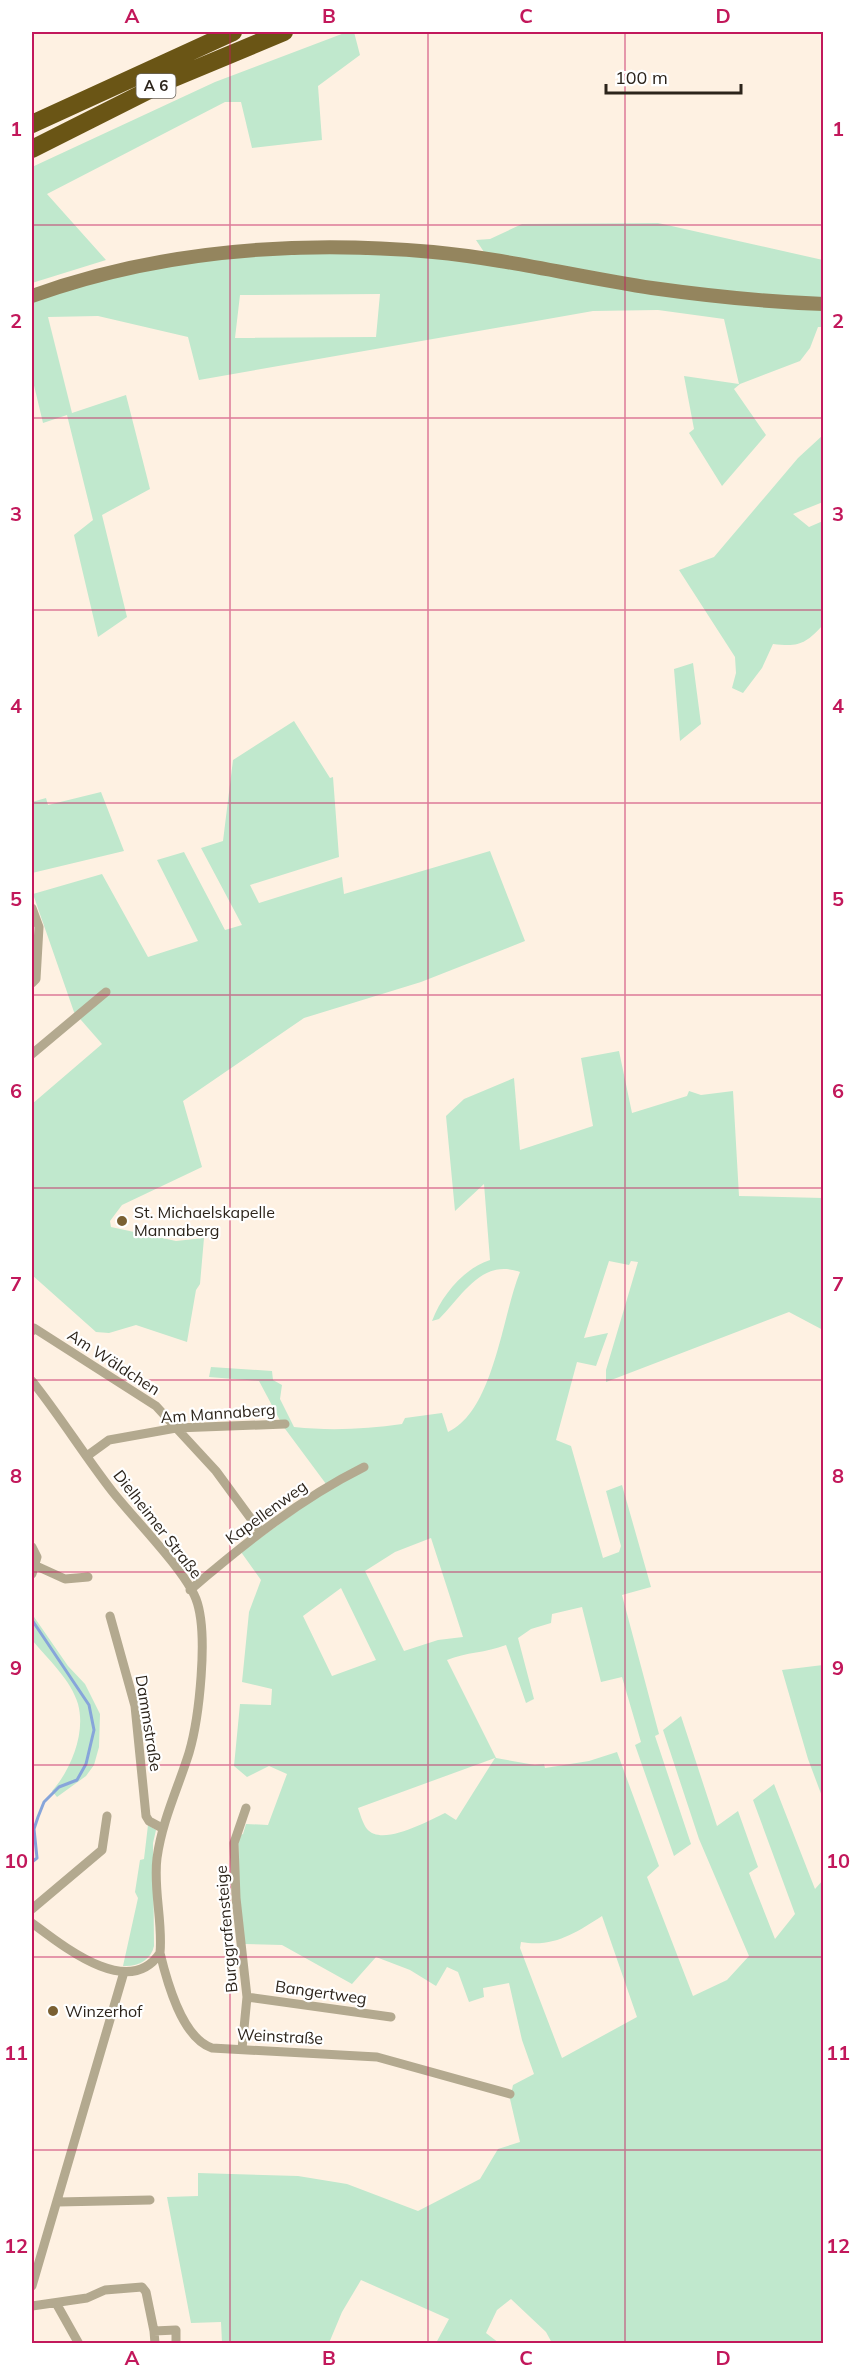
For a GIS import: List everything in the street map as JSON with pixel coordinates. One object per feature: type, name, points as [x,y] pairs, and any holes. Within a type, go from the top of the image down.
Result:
[{"type":"highway","name":"A 6","points":[[32,124],[233,32]]},
{"type":"highway","name":"A 6","points":[[32,149],[169,80],[284,32]]},
{"type":"street","points":[[32,296],[132,267],[213,253],[248,249],[335,247],[435,253],[653,288],[741,299],[824,304]]},
{"type":"street","points":[[32,908],[39,927],[36,978],[32,983]]},
{"type":"street","points":[[32,1054],[106,992]]},
{"type":"street","name":"Am Wäldchen","points":[[32,1331],[34,1328],[156,1406],[216,1471],[260,1531]]},
{"type":"street","name":"Dielheimer Straße","points":[[32,1381],[195,1597],[200,1618],[202,1651],[198,1702],[189,1751],[162,1828],[157,1860],[160,1953]]},
{"type":"street","name":"Am Mannaberg","points":[[87,1456],[109,1440],[176,1428],[285,1424]]},
{"type":"street","name":"Kapellenweg","points":[[190,1590],[260,1531],[331,1484],[364,1467]]},
{"type":"street","points":[[32,1547],[37,1557],[33,1568],[65,1579],[88,1578]]},
{"type":"street","name":"Dammstraße","points":[[110,1616],[135,1706],[146,1816],[149,1821],[162,1828]]},
{"type":"street","name":"Burggrafensteige","points":[[242,2049],[247,1997],[234,1844],[246,1808]]},
{"type":"street","points":[[32,1909],[102,1850],[107,1816]]},
{"type":"street","points":[[32,1923],[64,1947],[113,1970],[141,1971],[154,1962],[160,1953]]},
{"type":"street","name":"Weinstraße","points":[[160,1953],[172,1996],[201,2044],[212,2048],[377,2056],[510,2094]]},
{"type":"street","points":[[32,2286],[124,1972]]},
{"type":"street","name":"Bangertweg","points":[[247,1997],[391,2017]]},
{"type":"street","points":[[58,2202],[150,2200]]},
{"type":"street","points":[[32,2306],[87,2298],[105,2290],[142,2287],[146,2292],[155,2343]]},
{"type":"street","points":[[56,2303],[79,2343]]},
{"type":"street","points":[[154,2331],[176,2330],[177,2343]]},
{"type":"green space","points":[[347,32],[354,32],[360,55],[318,86],[322,140],[252,148],[241,102],[225,102],[47,194],[106,260],[32,283],[32,167],[215,82]]},
{"type":"green space","points":[[658,223],[823,260],[823,298],[696,288],[486,255],[476,240],[490,239],[522,224]]},
{"type":"green space","points":[[395,252],[823,309],[824,327],[818,327],[810,348],[800,361],[740,384],[734,389],[766,435],[722,486],[689,433],[694,429],[684,376],[739,384],[724,319],[658,310],[593,311],[199,380],[188,337],[98,316],[48,317],[72,413],[126,395],[150,489],[102,515],[127,617],[98,637],[74,535],[93,520],[67,415],[43,423],[32,377],[32,301],[145,268],[254,253]],"holes":[[[380,294],[376,337],[235,338],[240,295]]]},
{"type":"green space","points":[[823,435],[823,502],[793,514],[809,527],[823,521],[823,625],[801,643],[773,644],[762,668],[743,693],[732,688],[736,673],[735,657],[679,570],[714,557],[798,458]]},
{"type":"green space","points":[[693,663],[701,724],[680,741],[674,669]]},
{"type":"green space","points":[[294,721],[330,778],[333,777],[339,857],[250,885],[259,903],[342,877],[344,894],[490,851],[525,941],[421,982],[304,1018],[183,1101],[202,1167],[122,1205],[110,1221],[111,1227],[176,1241],[204,1238],[200,1284],[196,1290],[187,1342],[136,1325],[109,1333],[96,1332],[32,1275],[32,1104],[102,1044],[74,1012],[33,894],[102,874],[148,957],[198,941],[157,860],[184,852],[225,930],[242,925],[201,848],[223,841],[233,760]]},
{"type":"green space","points":[[101,792],[124,851],[32,873],[32,802],[46,798],[48,805]]},
{"type":"green space","points":[[619,1051],[632,1113],[687,1096],[689,1091],[701,1095],[733,1091],[739,1196],[823,1198],[823,1330],[789,1312],[606,1382],[606,1370],[638,1262],[631,1261],[629,1265],[609,1261],[584,1338],[608,1333],[596,1366],[577,1362],[556,1440],[571,1446],[603,1558],[619,1552],[621,1546],[606,1491],[622,1485],[651,1587],[622,1595],[659,1734],[655,1736],[691,1844],[674,1856],[635,1745],[641,1742],[622,1677],[601,1682],[582,1607],[552,1614],[551,1623],[531,1629],[518,1638],[534,1699],[526,1703],[506,1645],[447,1660],[496,1758],[535,1765],[544,1764],[545,1768],[589,1761],[617,1752],[659,1866],[647,1877],[693,1996],[727,1980],[749,1956],[699,1839],[663,1730],[681,1716],[717,1826],[738,1811],[758,1867],[749,1873],[775,1939],[795,1914],[753,1800],[774,1784],[815,1889],[823,1880],[823,2343],[552,2343],[546,2332],[511,2299],[497,2310],[486,2333],[499,2343],[436,2343],[449,2319],[361,2280],[342,2312],[329,2343],[222,2343],[221,2322],[191,2323],[167,2197],[198,2196],[198,2173],[298,2176],[347,2184],[418,2211],[480,2179],[498,2149],[520,2142],[510,2099],[513,2085],[534,2074],[522,2040],[509,1983],[483,1988],[484,1997],[469,2002],[458,1972],[447,1967],[436,1986],[410,1970],[376,1957],[352,1984],[282,1945],[244,1944],[240,1914],[238,1836],[243,1834],[246,1824],[268,1825],[287,1774],[269,1766],[247,1777],[234,1766],[240,1704],[271,1705],[272,1689],[242,1682],[249,1612],[261,1580],[241,1552],[329,1488],[283,1426],[259,1381],[209,1377],[211,1367],[272,1371],[273,1380],[282,1385],[280,1399],[294,1427],[335,1429],[375,1427],[402,1424],[405,1418],[442,1413],[448,1432],[464,1421],[486,1384],[520,1272],[507,1269],[484,1274],[465,1290],[439,1319],[432,1321],[441,1302],[462,1276],[490,1260],[484,1184],[455,1211],[446,1116],[464,1099],[514,1078],[520,1150],[593,1126],[581,1058]],"holes":[[[431,1538],[463,1637],[438,1640],[404,1651],[365,1571],[395,1552]],[[341,1588],[376,1660],[332,1676],[303,1616]],[[495,1758],[456,1820],[445,1813],[405,1831],[394,1834],[374,1834],[367,1829],[358,1808]],[[602,1916],[637,2017],[562,2058],[520,1948],[521,1942],[544,1943],[573,1933]]]},
{"type":"green space","points":[[32,1614],[68,1666],[85,1684],[100,1714],[99,1747],[94,1765],[86,1776],[57,1797],[52,1791],[71,1762],[78,1739],[80,1715],[75,1695],[70,1687],[32,1640]]},
{"type":"green space","points":[[824,1665],[823,1799],[808,1759],[782,1670]]},
{"type":"green space","points":[[148,1825],[156,1830],[153,1843],[154,1946],[150,1955],[143,1962],[123,1966],[138,1898],[135,1892],[140,1860],[144,1859]]},
{"type":"waterway","points":[[32,1620],[89,1705],[94,1730],[86,1764],[77,1780],[59,1787],[44,1802],[34,1829],[37,1858],[32,1862]]},
{"type":"place","name":"St. Michaelskapelle Mannaberg","points":[[122,1221]]},
{"type":"place","name":"Winzerhof","points":[[53,2011]]}]
